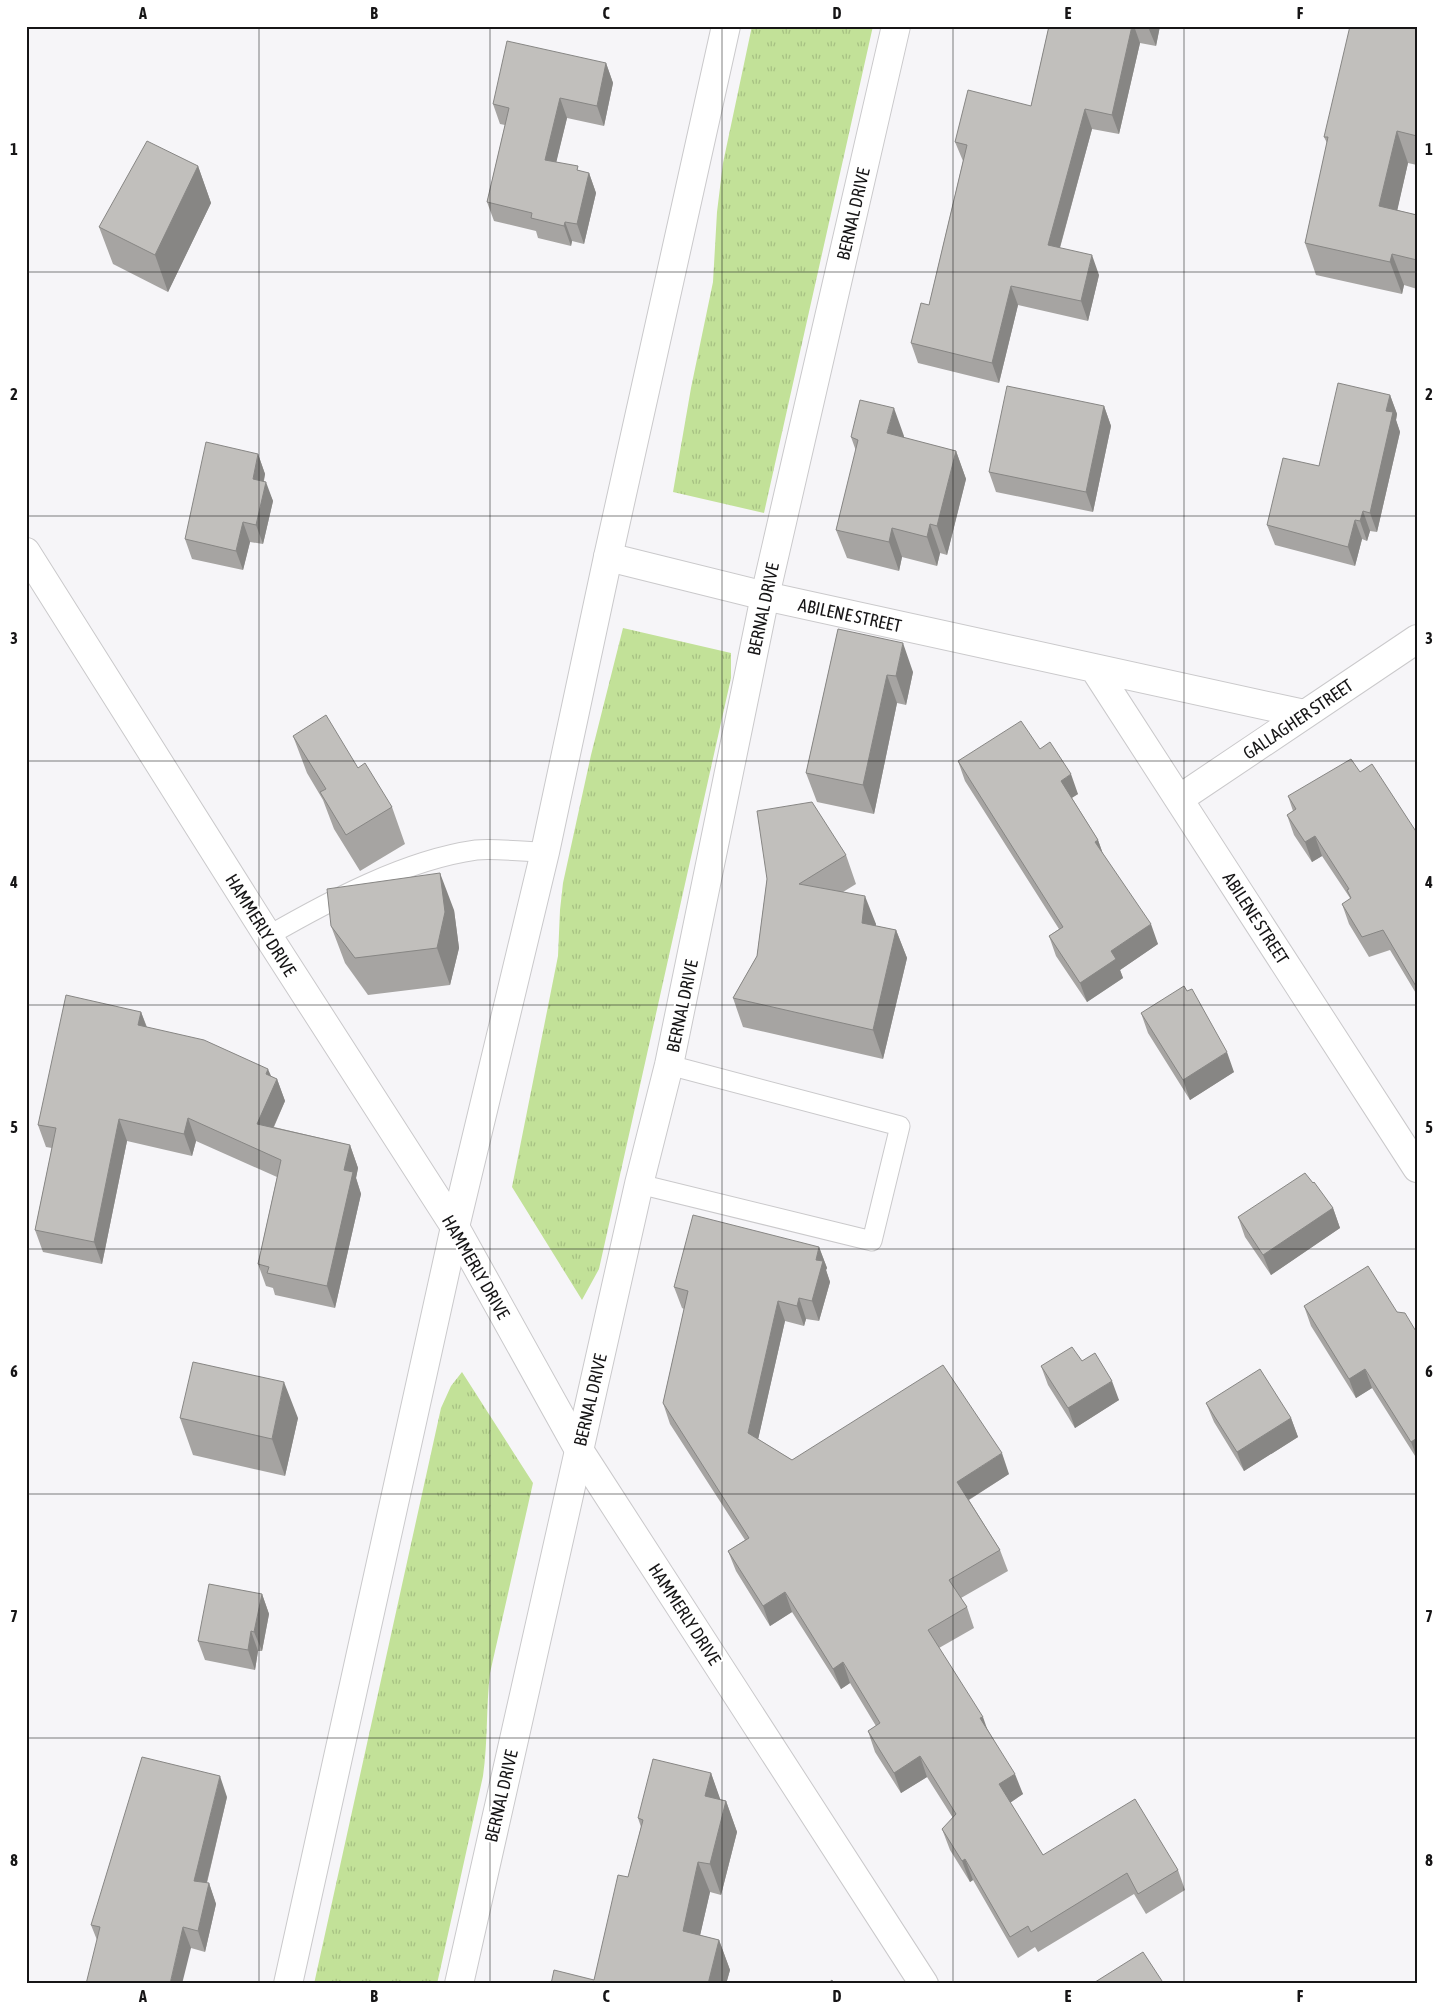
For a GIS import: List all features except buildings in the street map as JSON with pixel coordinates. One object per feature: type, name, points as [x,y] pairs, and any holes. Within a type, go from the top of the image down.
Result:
[{"type":"street","points":[[288,1984],[455,1227],[545,852],[608,557],[726,26]]},
{"type":"street","name":"BERNAL DRIVE","points":[[459,1984],[639,1184],[670,1065],[766,596],[896,26]]},
{"type":"street","name":"HAMMERLY DRIVE","points":[[26,552],[268,936],[455,1227],[579,1450],[924,1984]]},
{"type":"street","name":"ABILENE STREET","points":[[608,557],[766,596],[1304,714]]},
{"type":"street","name":"GALLAGHER STREET","points":[[1179,799],[1417,639]]},
{"type":"street","name":"ABILENE STREET","points":[[1094,668],[1417,1168]]},
{"type":"lane","points":[[268,936],[311,911],[413,865],[477,850],[545,852]]},
{"type":"lane","points":[[639,1184],[872,1240],[900,1126],[670,1065]]},
{"type":"green space","points":[[752,26],[873,26],[764,513],[673,492],[691,388],[713,282],[717,212],[723,163]]},
{"type":"green space","points":[[623,628],[731,653],[731,678],[599,1269],[582,1300],[512,1187],[558,956],[563,883],[591,755]]},
{"type":"green space","points":[[462,1372],[533,1483],[490,1673],[483,1776],[437,1984],[314,1984],[441,1408],[451,1386]]}]
